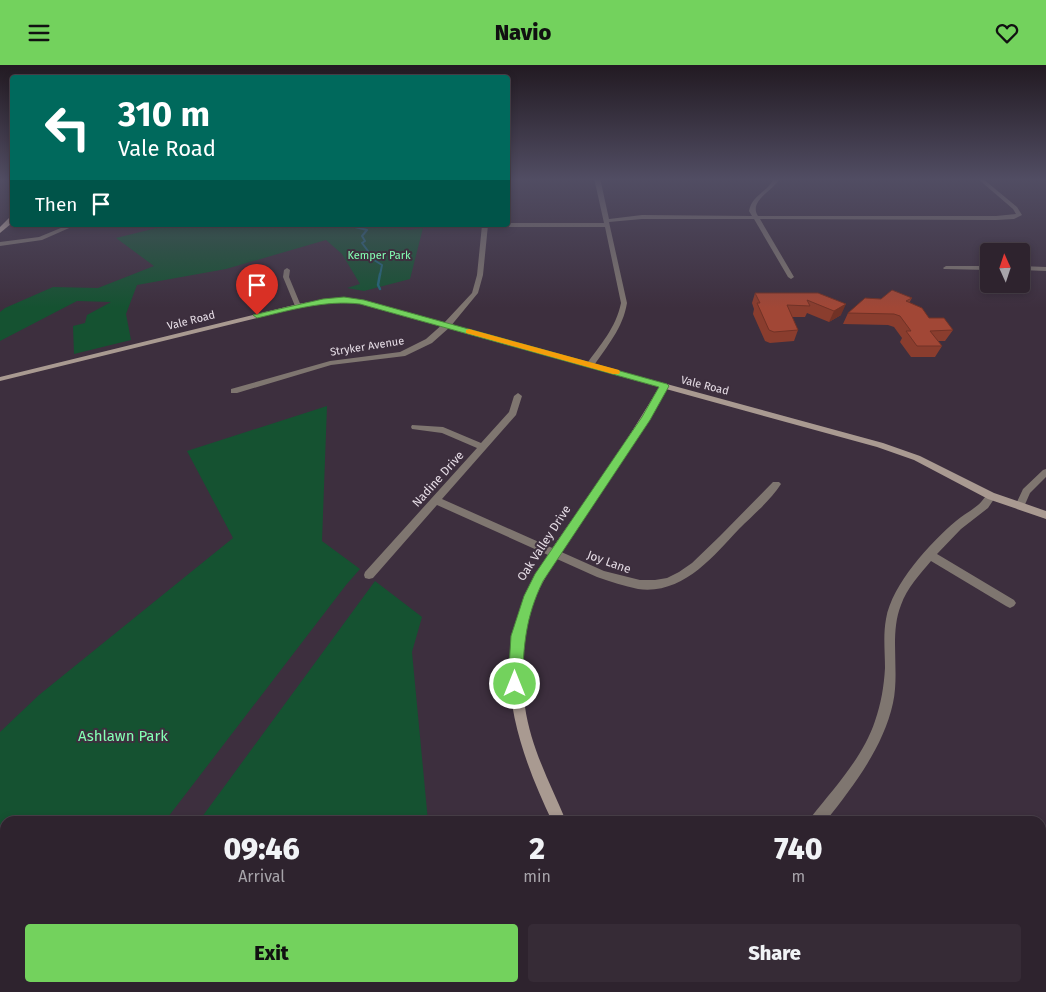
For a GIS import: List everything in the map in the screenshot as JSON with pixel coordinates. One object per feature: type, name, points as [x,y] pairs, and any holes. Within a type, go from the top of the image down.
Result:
[{"type":"main road","points":[[0,231],[10,222]]},
{"type":"main road","name":"Vale Road","points":[[0,379],[298,306],[323,301],[353,300],[664,386],[771,413],[880,445],[917,458],[991,496],[1046,515]]},
{"type":"main road","name":"Oak Valley Drive","points":[[556,816],[544,791],[525,739],[515,684],[515,660],[523,616],[539,578],[646,418],[664,386]]},
{"type":"street","points":[[510,225],[617,221]]},
{"type":"street","points":[[758,221],[791,277]]},
{"type":"street","points":[[590,365],[615,328],[623,310],[623,293],[607,223]]},
{"type":"street","points":[[0,244],[40,239],[68,227]]},
{"type":"street","name":"Stryker Avenue","points":[[234,391],[330,363],[402,354],[429,341],[447,325],[475,293],[480,275],[485,227]]},
{"type":"street","points":[[946,268],[980,268]]},
{"type":"street","points":[[1030,269],[1046,269]]},
{"type":"street","points":[[287,270],[286,277],[298,306]]},
{"type":"street","name":"Nadine Drive","points":[[369,575],[513,413],[518,396]]},
{"type":"street","points":[[415,427],[442,430],[483,447]]},
{"type":"street","points":[[1020,506],[1026,491],[1046,472]]},
{"type":"street","name":"Joy Lane","points":[[436,500],[619,582],[646,585],[672,581],[695,569],[776,484]]},
{"type":"street","points":[[821,816],[869,752],[880,728],[887,705],[891,681],[890,630],[892,614],[905,585],[957,526],[985,505],[991,496]]},
{"type":"street","points":[[931,556],[1010,603]]},
{"type":"green space","name":"Kemper Park","points":[[161,227],[396,227],[409,230],[423,228],[410,279],[364,291],[347,288],[360,284],[342,254],[326,240],[226,269],[137,285],[126,314],[131,340],[74,354],[73,326],[85,323],[87,315],[111,302],[77,301],[0,341],[0,312],[5,308],[53,287],[98,288],[154,266],[116,238]]},
{"type":"green space","name":"Ashlawn Park","points":[[327,406],[322,541],[360,569],[169,816],[0,816],[0,732],[39,695],[233,538],[187,451]]},
{"type":"green space","points":[[375,581],[422,617],[412,652],[428,816],[203,816]]},
{"type":"building","points":[[892,290],[912,298],[906,301],[922,308],[929,318],[944,318],[953,330],[930,331],[942,346],[917,346],[906,331],[911,331],[900,316],[894,314],[848,313],[865,298],[881,299]]},
{"type":"building","points":[[755,293],[818,293],[846,304],[834,311],[807,300],[810,306],[787,305],[798,330],[774,332],[769,330],[757,303],[760,303]]},
{"type":"waterway","points":[[355,227],[367,230],[362,236],[365,241],[362,243],[368,251],[366,255],[382,265],[380,275]]},
{"type":"waterway","points":[[380,274],[378,285],[380,289]]},
{"type":"slow traffic","points":[[469,331],[616,372]]},
{"type":"route","points":[[257,315],[323,301],[344,299],[361,301],[664,386],[646,418],[539,578],[530,596],[518,636],[515,684]]}]
